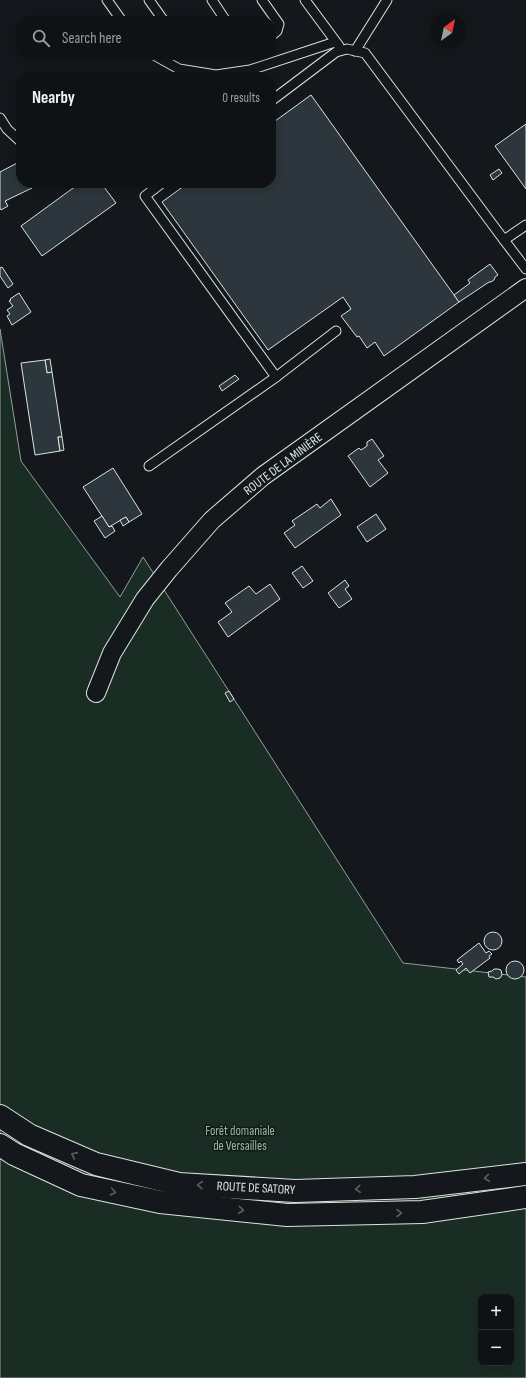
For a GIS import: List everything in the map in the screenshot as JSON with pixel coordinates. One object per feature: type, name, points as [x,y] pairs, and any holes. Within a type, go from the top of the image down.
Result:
[{"type":"main road","name":"ROUTE DE SATORY","points":[[0,1116],[29,1135],[96,1164],[179,1184],[303,1191],[414,1188],[526,1174]]},
{"type":"main road","name":"ROUTE DE SATORY","points":[[0,1145],[14,1154],[81,1185],[160,1202],[287,1214],[303,1214],[422,1212],[526,1197]]},
{"type":"street","name":"ROUTE DE LA MINIÈRE","points":[[96,692],[112,653],[145,599],[212,520],[263,476],[526,288]]},
{"type":"lane","points":[[106,0],[118,16]]},
{"type":"lane","points":[[149,0],[160,16]]},
{"type":"lane","points":[[212,0],[223,16]]},
{"type":"lane","points":[[262,0],[273,16]]},
{"type":"lane","points":[[305,0],[342,51]]},
{"type":"lane","points":[[356,51],[387,0]]},
{"type":"lane","points":[[276,20],[279,24],[276,32]]},
{"type":"lane","points":[[236,72],[250,70],[335,42]]},
{"type":"lane","points":[[276,97],[336,52],[347,49],[365,53],[526,269]]},
{"type":"lane","points":[[163,60],[188,72]]},
{"type":"lane","points":[[0,118],[7,129],[16,137]]},
{"type":"lane","points":[[155,188],[145,196],[276,377]]},
{"type":"lane","points":[[504,240],[526,225]]},
{"type":"lane","points":[[149,466],[276,377],[336,330]]},
{"type":"green space","name":"Forêt domaniale de Versailles","points":[[0,329],[21,461],[120,597],[143,557],[403,963],[526,977],[526,1378],[0,1378]]},
{"type":"building","points":[[311,95],[459,302],[384,356],[375,342],[367,348],[359,336],[357,337],[341,316],[351,309],[343,297],[268,350],[162,202],[181,188],[276,188],[276,120]]},
{"type":"building","points":[[526,124],[526,189],[495,146]]},
{"type":"building","points":[[16,164],[16,188],[32,188],[5,201],[8,206],[1,210],[0,208],[0,172]]},
{"type":"building","points":[[499,169],[502,173],[493,180],[490,175]]},
{"type":"building","points":[[73,188],[105,188],[116,203],[42,256],[21,226]]},
{"type":"building","points":[[490,264],[498,275],[494,280],[459,302],[454,295],[470,283],[468,280]]},
{"type":"building","points":[[2,267],[13,284],[8,288],[0,276],[0,268]]},
{"type":"building","points":[[19,293],[31,312],[12,325],[7,316],[10,314],[7,310],[13,306],[9,301],[11,300],[10,299]]},
{"type":"building","points":[[50,359],[52,372],[47,373],[45,360]]},
{"type":"building","points":[[45,360],[47,373],[52,372],[62,437],[58,437],[60,451],[35,455],[21,363]]},
{"type":"building","points":[[235,375],[239,379],[222,391],[219,386]]},
{"type":"building","points":[[58,437],[62,437],[64,450],[60,451]]},
{"type":"building","points":[[372,439],[384,456],[378,460],[388,473],[370,487],[348,456],[359,448],[361,450],[367,446],[367,442]]},
{"type":"building","points":[[113,468],[142,514],[129,522],[126,517],[109,527],[83,487]]},
{"type":"building","points":[[331,499],[341,515],[295,548],[284,533],[295,525],[292,521],[317,504],[320,508]]},
{"type":"building","points":[[376,514],[386,529],[367,542],[357,527]]},
{"type":"building","points":[[102,516],[109,527],[112,526],[115,531],[105,538],[94,521]]},
{"type":"building","points":[[126,517],[129,522],[123,526],[120,520]]},
{"type":"building","points":[[302,566],[313,581],[303,588],[292,573]]},
{"type":"building","points":[[345,580],[349,586],[345,589],[352,599],[339,608],[328,593]]},
{"type":"building","points":[[270,584],[280,599],[228,637],[218,622],[232,612],[225,603],[249,586],[256,594]]},
{"type":"building","points":[[229,691],[234,699],[230,702],[225,693]]},
{"type":"building","points":[[493,932],[497,933],[501,937],[501,945],[497,949],[493,950],[489,949],[485,945],[484,941],[485,937],[489,933]]},
{"type":"building","points":[[479,943],[486,953],[489,951],[492,954],[489,956],[490,958],[470,973],[466,968],[459,974],[456,970],[463,964],[461,961],[459,963],[457,960]]},
{"type":"building","points":[[515,961],[521,964],[524,970],[521,976],[515,979],[509,976],[506,970],[509,964]]},
{"type":"building","points":[[494,969],[501,970],[502,975],[500,978],[496,979],[489,977],[488,972]]}]
